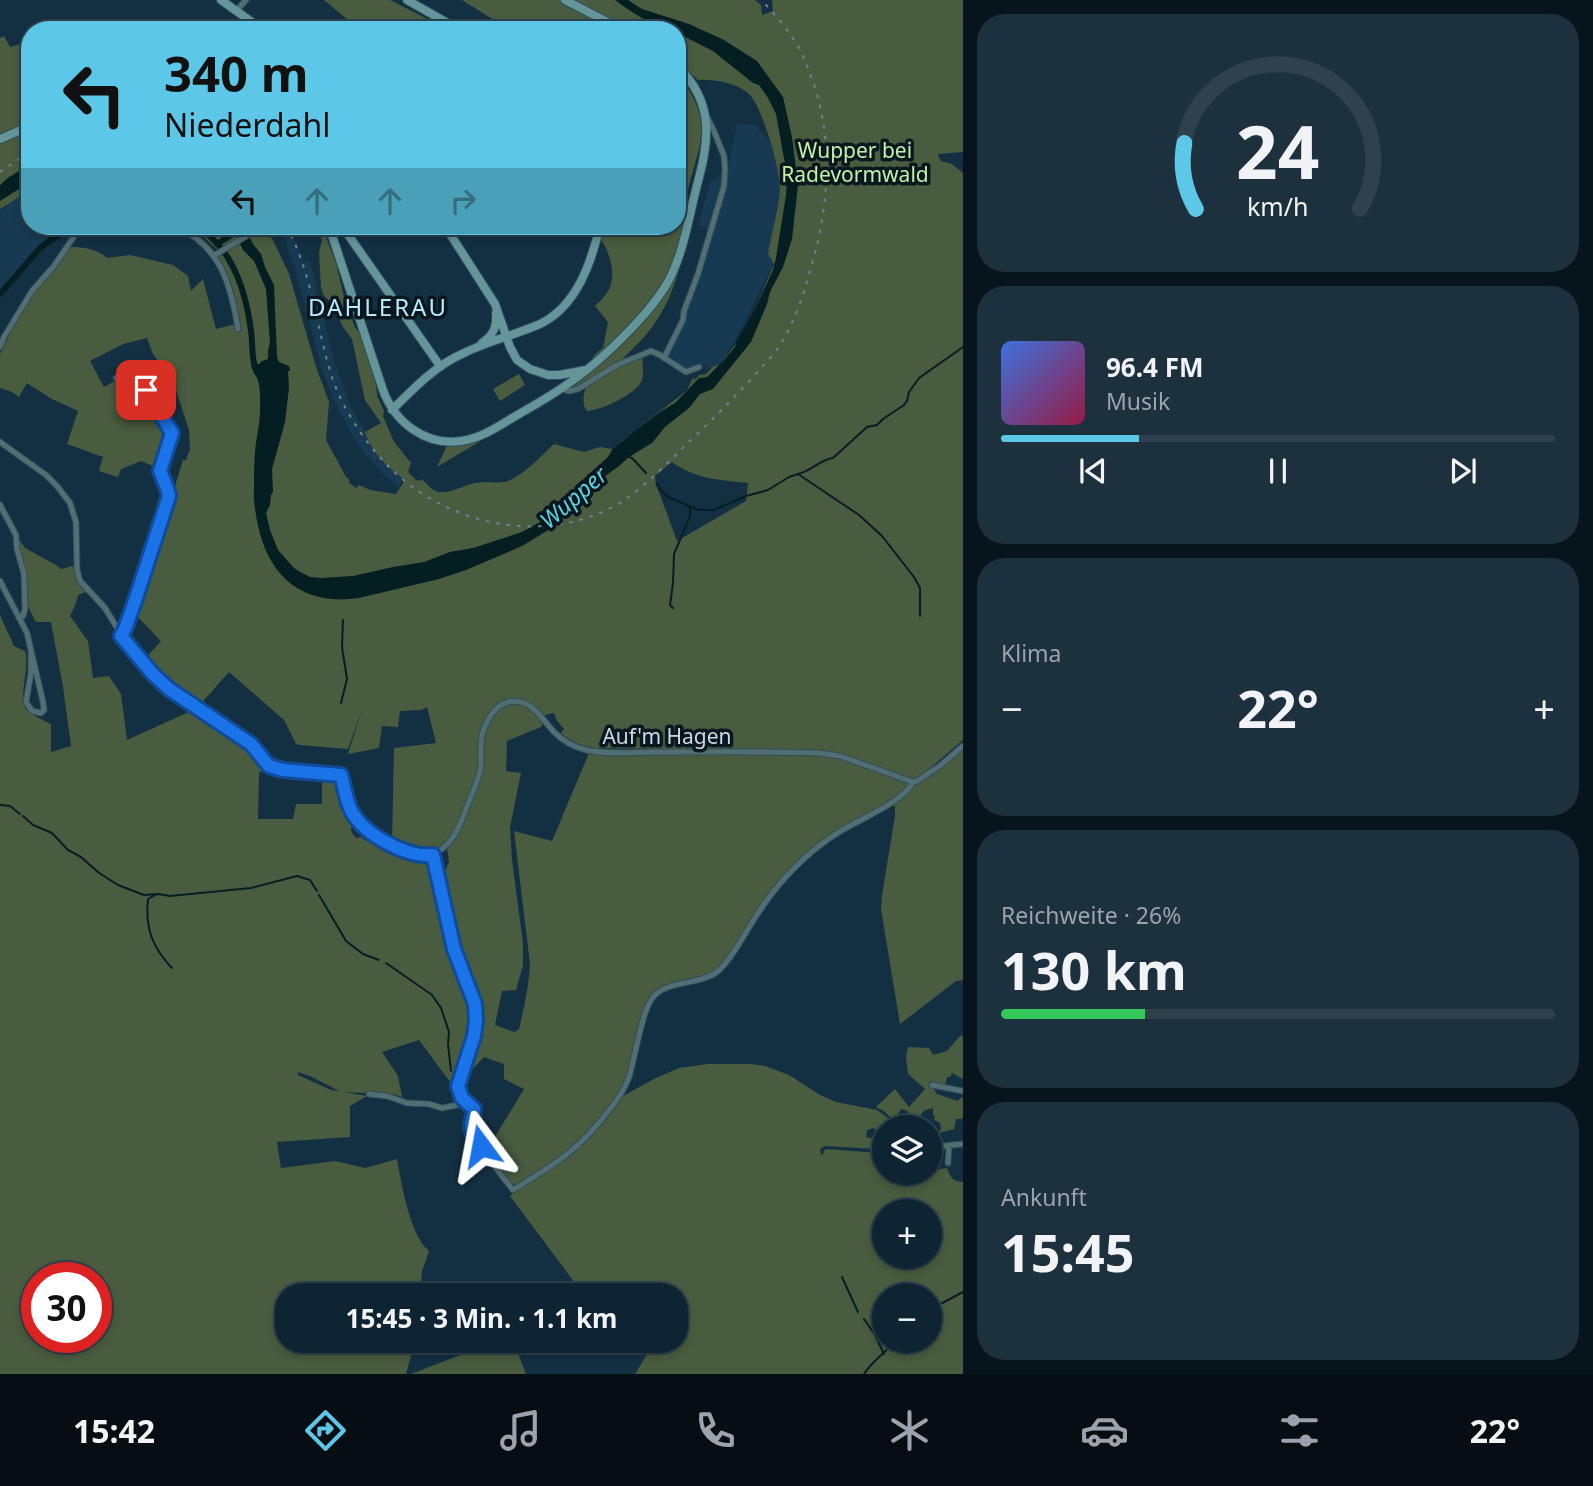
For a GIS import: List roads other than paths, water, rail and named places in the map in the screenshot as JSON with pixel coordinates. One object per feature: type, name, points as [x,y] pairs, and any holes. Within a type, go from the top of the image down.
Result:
[{"type":"main road","points":[[221,0],[250,21]]},
{"type":"main road","points":[[407,0],[444,21]]},
{"type":"main road","points":[[565,0],[606,21]]},
{"type":"main road","points":[[686,76],[694,85],[706,117],[707,138],[686,227]]},
{"type":"main road","points":[[0,139],[21,130]]},
{"type":"main road","points":[[332,235],[392,410],[419,434],[437,440],[460,441],[486,433],[562,389],[589,369],[642,317],[667,283],[677,261],[684,235]]},
{"type":"main road","points":[[348,235],[440,366]]},
{"type":"main road","points":[[451,235],[495,304],[513,355],[521,363],[548,375],[589,369]]},
{"type":"main road","points":[[392,410],[440,366],[477,347],[547,320],[559,311],[582,279],[597,235]]},
{"type":"main road","points":[[477,347],[495,331],[495,304]]},
{"type":"street","points":[[236,11],[246,0]]},
{"type":"street","points":[[664,358],[683,320],[724,186],[724,156],[706,117]]},
{"type":"street","points":[[0,347],[32,291],[54,266],[75,235]]},
{"type":"street","points":[[191,235],[216,254],[230,291],[238,329]]},
{"type":"street","points":[[216,254],[248,235]]},
{"type":"street","points":[[562,389],[578,389],[617,365],[651,351],[687,372],[699,367]]},
{"type":"street","points":[[116,378],[139,368],[151,399],[172,433],[160,471],[168,499],[121,636]]},
{"type":"street","points":[[0,442],[46,475],[70,503],[77,527],[79,579],[108,611],[121,636],[152,673],[169,689],[251,744],[269,766],[342,776],[348,804],[356,819],[366,828],[406,851],[417,855],[433,855],[454,949],[476,1007],[474,1036],[458,1086],[461,1095],[474,1111],[471,1124],[474,1136],[513,1190],[577,1146],[621,1094],[629,1078],[648,1005],[655,994],[715,974],[729,958],[772,892],[807,856],[828,839],[890,804],[908,791],[914,782],[941,765],[963,746]]},
{"type":"street","points":[[0,505],[16,535],[24,573],[25,609],[20,618]]},
{"type":"street","points":[[0,580],[29,640],[44,710],[38,713],[32,712],[26,702],[31,653]]},
{"type":"street","name":"Auf'm Hagen","points":[[433,855],[446,846],[460,825],[480,773],[481,743],[485,727],[495,710],[509,702],[520,702],[533,708],[560,738],[586,750],[819,753],[849,759],[914,782]]},
{"type":"street","points":[[932,1085],[963,1091]]},
{"type":"street","points":[[369,1094],[444,1109],[467,1103]]},
{"type":"street","points":[[942,1146],[963,1144]]},
{"type":"street","points":[[948,1163],[949,1146]]},
{"type":"water","points":[[615,0],[628,0],[642,9],[680,21],[647,21]]},
{"type":"water","name":"Wupper","points":[[686,23],[724,40],[757,61],[783,97],[792,137],[798,185],[792,239],[751,342],[713,389],[700,394],[652,443],[629,457],[565,506],[560,518],[550,529],[522,546],[439,579],[359,598],[322,598],[292,585],[271,561],[258,526],[254,475],[260,394],[251,364],[259,364],[268,359],[270,343],[266,289],[254,261],[243,250],[236,235],[248,235],[261,254],[274,285],[277,357],[279,362],[289,366],[290,371],[285,422],[272,469],[273,492],[266,513],[278,550],[294,568],[310,577],[353,576],[424,562],[522,532],[540,522],[549,508],[573,493],[580,482],[607,458],[613,449],[675,403],[699,378],[707,377],[723,361],[735,347],[773,270],[787,175],[776,114],[759,85],[713,51],[686,38]]},
{"type":"water","points":[[21,170],[21,188],[0,201],[0,185]]},
{"type":"waterway","points":[[0,294],[40,248],[58,235]]},
{"type":"waterway","points":[[208,235],[228,258],[241,286],[249,316],[256,369]]},
{"type":"waterway","points":[[217,244],[231,235]]},
{"type":"waterway","points":[[798,474],[833,458],[867,427],[877,425],[904,405],[919,378],[963,347]]},
{"type":"waterway","points":[[629,457],[646,473]]},
{"type":"waterway","points":[[746,496],[768,490],[798,474],[859,515],[882,536],[914,577],[920,588],[920,616]]},
{"type":"waterway","points":[[657,483],[668,497],[698,510],[714,510],[744,497]]},
{"type":"waterway","points":[[673,608],[670,605],[674,554],[690,516],[690,508]]},
{"type":"waterway","points":[[341,703],[347,679],[342,647],[343,620]]},
{"type":"waterway","points":[[0,805],[10,806],[20,814]]},
{"type":"waterway","points":[[23,816],[33,825],[52,833],[68,850],[81,857],[99,873],[118,885],[144,895],[170,896],[251,888],[297,876],[310,880],[317,891]]},
{"type":"waterway","points":[[157,894],[148,899],[149,928],[159,952],[172,968]]},
{"type":"waterway","points":[[319,895],[346,941],[363,954],[379,960]]},
{"type":"waterway","points":[[386,963],[432,995],[441,1008],[449,1032],[451,1071]]},
{"type":"waterway","points":[[842,1277],[858,1312]]},
{"type":"waterway","points":[[942,1303],[963,1292]]},
{"type":"waterway","points":[[864,1319],[884,1354]]},
{"type":"waterway","points":[[864,1374],[883,1353]]},
{"type":"railway","points":[[290,235],[302,263],[327,361],[343,403],[371,446],[387,465],[411,486],[466,515],[496,523],[528,526],[559,524],[589,517],[618,504],[657,473],[769,360],[788,330],[807,281],[822,222],[825,198],[826,147],[823,122],[818,98],[800,50],[784,26],[761,0]]},
{"type":"railway","points":[[0,172],[21,158]]},
{"type":"district","name":"DAHLERAU","points":[[378,306]]},
{"type":"park label","name":"Wupper bei Radevormwald","points":[[855,162]]}]
